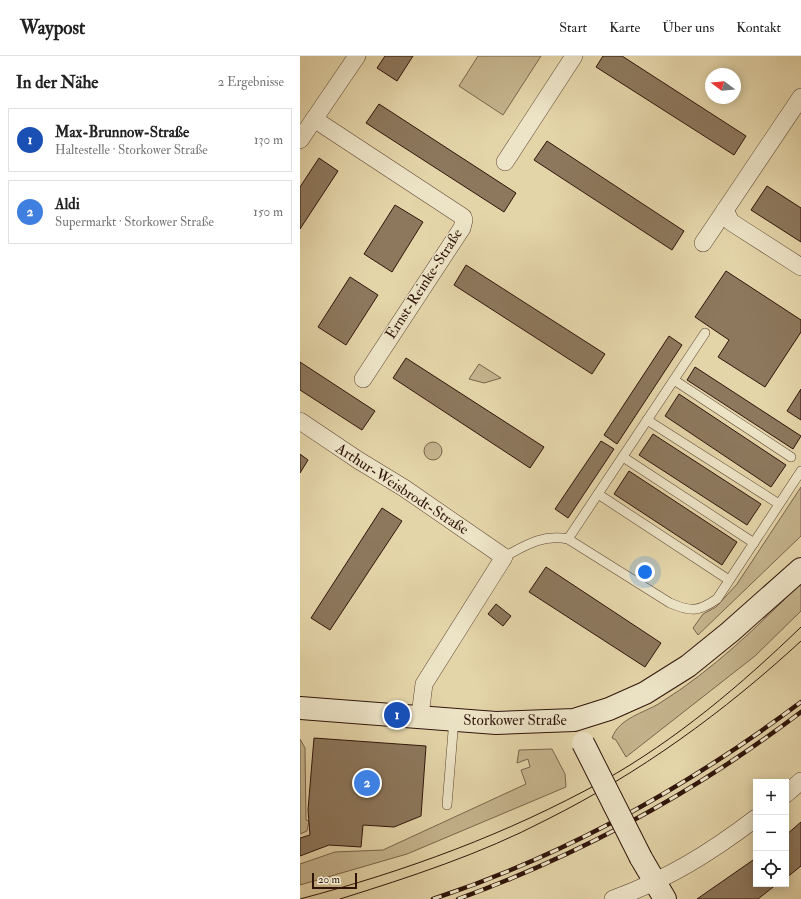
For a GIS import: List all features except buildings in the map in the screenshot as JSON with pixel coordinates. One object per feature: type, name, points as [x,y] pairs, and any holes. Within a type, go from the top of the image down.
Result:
[{"type":"main road","name":"Storkower Straße","points":[[300,708],[496,722],[574,720],[609,709],[645,693],[688,666],[730,632],[801,569]]},
{"type":"main road","points":[[574,720],[583,743],[641,858],[660,890]]},
{"type":"street","points":[[300,140],[357,56]]},
{"type":"street","points":[[505,162],[574,56]]},
{"type":"street","points":[[703,243],[801,97]]},
{"type":"street","name":"Ernst-Reinke-Straße","points":[[314,119],[463,217],[464,220],[458,233],[363,379]]},
{"type":"street","points":[[725,210],[731,222],[801,267]]},
{"type":"street","name":"Arthur-Weisbrodt-Straße","points":[[300,421],[358,460],[410,492],[504,557]]},
{"type":"street","points":[[420,716],[424,684],[504,557]]},
{"type":"street","points":[[789,791],[801,781]]},
{"type":"street","points":[[613,899],[660,890],[753,820]]},
{"type":"lane","points":[[568,539],[705,333]]},
{"type":"lane","points":[[674,380],[791,457]]},
{"type":"lane","points":[[647,420],[779,504]]},
{"type":"lane","points":[[623,457],[754,543]]},
{"type":"lane","points":[[504,557],[536,540],[556,537],[568,539],[670,604],[685,609],[698,610],[717,599],[801,471]]},
{"type":"lane","points":[[598,494],[729,580]]},
{"type":"lane","points":[[447,805],[454,719]]},
{"type":"shaded area","points":[[478,56],[541,56],[503,115],[459,86]]},
{"type":"shaded area","points":[[479,364],[501,378],[484,383],[469,379]]},
{"type":"shaded area","points":[[433,442],[439,445],[442,451],[439,457],[433,460],[427,457],[424,451],[427,445]]},
{"type":"shaded area","points":[[801,487],[801,536],[698,635],[693,628],[703,614],[716,607],[737,584]]},
{"type":"shaded area","points":[[801,583],[801,611],[755,656],[626,757],[616,740],[612,738],[615,731],[620,726],[633,717],[654,707],[680,690],[717,662]]},
{"type":"shaded area","points":[[300,739],[305,748],[306,820],[309,821],[307,831],[300,834]]},
{"type":"shaded area","points":[[552,749],[565,774],[566,787],[407,854],[300,885],[300,864],[335,852],[383,850],[526,784],[521,770],[530,767],[528,759],[517,763],[519,750]]},
{"type":"tram line","points":[[300,899],[379,876],[455,849],[530,818],[603,781],[630,765],[682,730],[755,670],[801,627]]},
{"type":"tram line","points":[[340,899],[445,864],[496,844],[581,802],[680,740],[742,692],[801,641]]},
{"type":"railway","points":[[433,899],[531,861],[625,816],[715,762],[801,702]]},
{"type":"railway","points":[[458,899],[549,862],[594,841],[637,818],[721,768],[801,712]]},
{"type":"place","name":"Max-Brunnow-Straße","points":[[397,715]]},
{"type":"place","name":"Aldi","points":[[367,783]]}]
